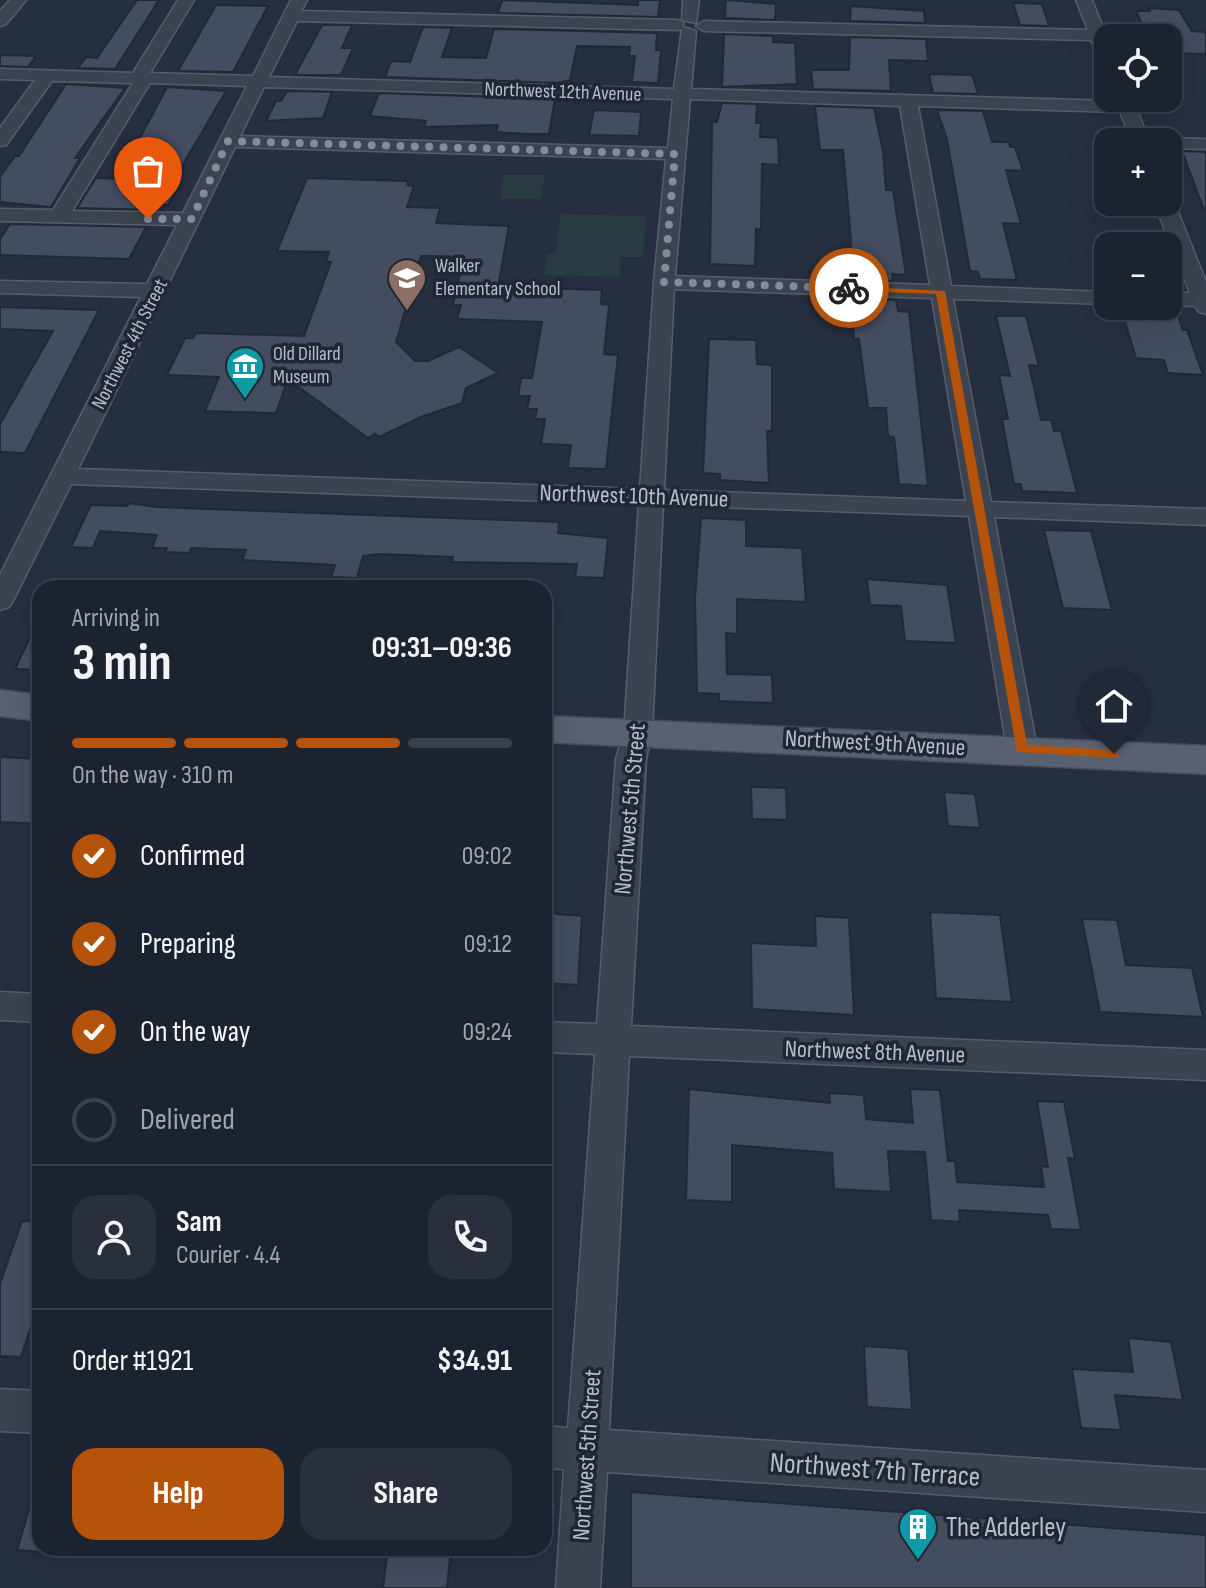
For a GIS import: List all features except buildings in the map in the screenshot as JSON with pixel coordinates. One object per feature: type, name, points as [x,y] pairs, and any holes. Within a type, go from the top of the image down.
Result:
[{"type":"main road","points":[[0,703],[32,707]]},
{"type":"main road","name":"Northwest 9th Avenue","points":[[552,729],[1206,760]]},
{"type":"street","points":[[0,21],[18,0]]},
{"type":"street","points":[[58,217],[141,88],[139,78],[186,0]]},
{"type":"street","name":"Northwest 5th Street","points":[[578,1588],[631,759],[638,732],[654,497],[664,282],[691,0]]},
{"type":"street","points":[[1084,0],[1094,25]]},
{"type":"street","points":[[294,8],[690,26],[1094,35]]},
{"type":"street","name":"Northwest 4th Street","points":[[0,601],[12,552],[63,476],[157,291],[294,8]]},
{"type":"street","name":"Northwest 12th Avenue","points":[[0,74],[256,84],[908,101],[1094,103]]},
{"type":"street","points":[[0,141],[47,76]]},
{"type":"street","points":[[908,101],[1022,749]]},
{"type":"street","points":[[228,141],[675,154]]},
{"type":"street","points":[[1182,143],[1206,144]]},
{"type":"street","points":[[0,215],[192,219]]},
{"type":"street","points":[[1170,216],[1205,304],[1182,301]]},
{"type":"street","points":[[1183,249],[1206,250]]},
{"type":"street","points":[[664,282],[1094,297]]},
{"type":"street","points":[[0,287],[157,291]]},
{"type":"street","name":"Northwest 10th Avenue","points":[[63,476],[1206,517]]},
{"type":"street","points":[[0,1006],[32,1008]]},
{"type":"street","name":"Northwest 8th Avenue","points":[[552,1037],[1206,1065]]},
{"type":"street","points":[[0,1410],[32,1412]]},
{"type":"street","name":"Northwest 7th Terrace","points":[[552,1448],[1206,1491]]},
{"type":"green space","points":[[504,175],[545,175],[540,199],[500,199]]},
{"type":"green space","points":[[561,214],[646,216],[643,257],[621,257],[619,277],[544,275],[547,254],[555,254]]},
{"type":"way so far","points":[[148,219],[192,219],[228,141],[675,154],[664,282],[849,288]]},
{"type":"place","name":"Walker Elementary School","points":[[407,312]]},
{"type":"place","name":"Old Dillard Museum","points":[[245,400]]},
{"type":"place","name":"The Adderley","points":[[918,1561]]},
{"type":"route","points":[[849,288],[940,291],[1022,749],[1114,754]]}]
